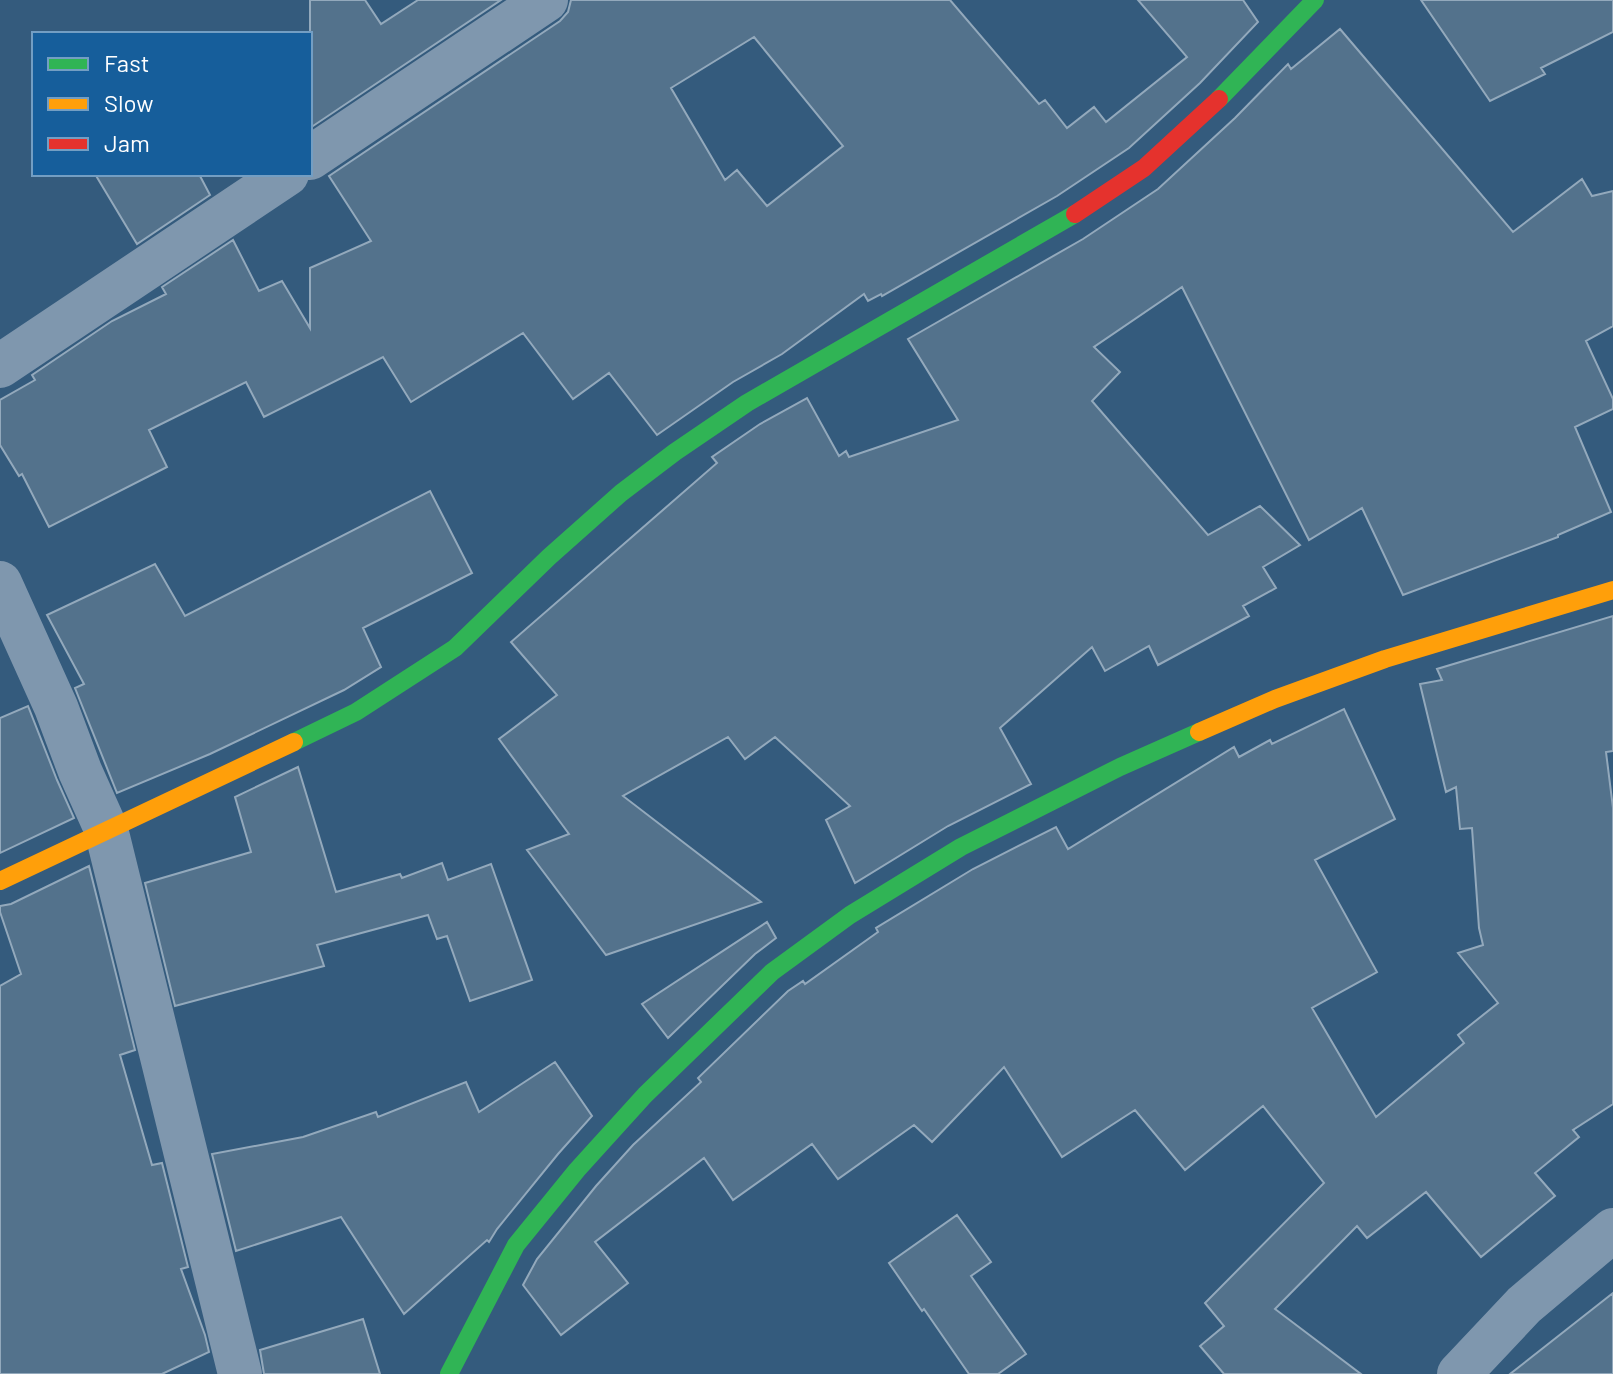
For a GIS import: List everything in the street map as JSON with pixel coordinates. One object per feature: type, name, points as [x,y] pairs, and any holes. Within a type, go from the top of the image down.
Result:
[{"type":"street","points":[[312,157],[546,0]]},
{"type":"street","points":[[0,881],[356,712],[414,676],[455,648],[549,557],[621,493],[675,452],[747,403],[1070,217],[1144,168],[1217,101],[1315,0]]},
{"type":"street","points":[[0,366],[284,176]]},
{"type":"street","points":[[0,583],[106,829],[240,1374]]},
{"type":"street","points":[[449,1374],[516,1245],[577,1170],[645,1095],[772,972],[850,915],[961,847],[1120,767],[1275,699],[1385,659],[1613,590]]},
{"type":"street","points":[[1459,1374],[1524,1305],[1613,1230]]},
{"type":"building","points":[[310,0],[365,0],[381,24],[418,0],[501,0],[312,127]]},
{"type":"building","points":[[571,0],[950,0],[1039,104],[1045,100],[1067,128],[1094,107],[1106,122],[1187,57],[1138,0],[1243,0],[1258,22],[1200,83],[1129,148],[1057,196],[882,296],[868,301],[864,294],[782,354],[733,382],[657,435],[609,373],[573,399],[523,333],[411,402],[383,357],[264,417],[246,382],[149,430],[167,467],[49,527],[22,474],[19,476],[0,445],[0,400],[35,380],[32,375],[112,321],[166,294],[162,287],[233,240],[259,291],[282,281],[310,328],[310,268],[371,241],[329,176],[560,21],[568,12]],"holes":[[[754,37],[843,146],[767,206],[737,170],[725,180],[671,88]]]},
{"type":"building","points":[[1421,0],[1613,0],[1613,32],[1541,68],[1545,74],[1490,101]]},
{"type":"building","points":[[1340,29],[1513,232],[1582,179],[1592,196],[1613,191],[1613,326],[1586,341],[1613,399],[1613,409],[1575,427],[1611,512],[1558,537],[1403,595],[1362,508],[1309,540],[1182,287],[1094,347],[1120,372],[1092,401],[1208,535],[1260,506],[1300,545],[1263,567],[1276,588],[1243,606],[1249,616],[1158,665],[1149,646],[1105,671],[1092,647],[1000,728],[1031,784],[948,826],[855,883],[826,820],[850,806],[775,737],[745,759],[728,737],[623,796],[761,902],[606,955],[527,850],[569,834],[499,739],[557,695],[511,642],[717,463],[712,457],[760,424],[807,398],[839,456],[846,451],[849,457],[958,420],[908,339],[1083,239],[1158,189],[1288,64],[1291,69]]},
{"type":"building","points":[[96,176],[200,176],[210,195],[137,244]]},
{"type":"building","points":[[430,491],[472,573],[363,628],[381,667],[344,690],[210,754],[117,793],[75,688],[84,684],[47,615],[155,564],[185,616]]},
{"type":"building","points":[[1613,616],[1613,751],[1606,752],[1613,808],[1613,1104],[1573,1130],[1579,1137],[1535,1173],[1555,1196],[1481,1257],[1426,1192],[1367,1238],[1357,1226],[1275,1309],[1361,1374],[1224,1374],[1200,1346],[1224,1326],[1205,1303],[1324,1183],[1263,1106],[1185,1170],[1135,1110],[1062,1157],[1004,1067],[932,1142],[914,1125],[838,1179],[812,1144],[733,1200],[704,1158],[595,1242],[628,1283],[561,1335],[523,1285],[537,1259],[596,1186],[633,1145],[701,1082],[698,1078],[788,991],[803,981],[805,984],[878,932],[876,928],[973,869],[1056,827],[1068,849],[1234,747],[1239,757],[1270,740],[1272,744],[1344,709],[1395,819],[1315,860],[1377,972],[1312,1008],[1376,1117],[1464,1043],[1458,1035],[1498,1003],[1458,953],[1483,945],[1472,828],[1460,829],[1456,787],[1446,792],[1420,684],[1442,680],[1437,669]]},
{"type":"building","points":[[28,706],[74,818],[0,853],[0,718]]},
{"type":"building","points":[[298,767],[336,892],[400,874],[402,878],[442,863],[448,880],[491,864],[532,980],[470,1001],[447,936],[437,939],[428,915],[317,945],[324,966],[175,1006],[145,883],[251,852],[235,797]]},
{"type":"building","points":[[89,866],[135,1050],[120,1055],[152,1165],[162,1163],[188,1267],[181,1269],[209,1352],[162,1374],[0,1374],[0,986],[21,974],[0,906],[11,904]]},
{"type":"building","points":[[767,922],[776,938],[755,954],[668,1038],[642,1004]]},
{"type":"building","points":[[555,1062],[592,1116],[489,1242],[487,1240],[404,1314],[341,1217],[236,1251],[212,1154],[303,1137],[376,1112],[378,1117],[466,1082],[479,1112]]},
{"type":"building","points":[[957,1215],[991,1262],[971,1276],[1026,1354],[998,1374],[969,1374],[889,1263]]},
{"type":"building","points":[[1613,1293],[1613,1374],[1510,1374]]},
{"type":"building","points":[[363,1319],[380,1374],[264,1374],[260,1350]]},
{"type":"traffic: fast","points":[[1219,99],[1315,0]]},
{"type":"traffic: fast","points":[[294,742],[356,712],[455,648],[621,493],[747,403],[1075,214]]},
{"type":"traffic: fast","points":[[449,1374],[516,1245],[577,1170],[645,1095],[772,972],[850,915],[961,847],[1120,767],[1199,732]]},
{"type":"traffic: slow","points":[[1199,732],[1275,699],[1385,659],[1613,590]]},
{"type":"traffic: slow","points":[[0,881],[294,742]]},
{"type":"traffic: jam","points":[[1075,214],[1144,168],[1219,99]]}]
